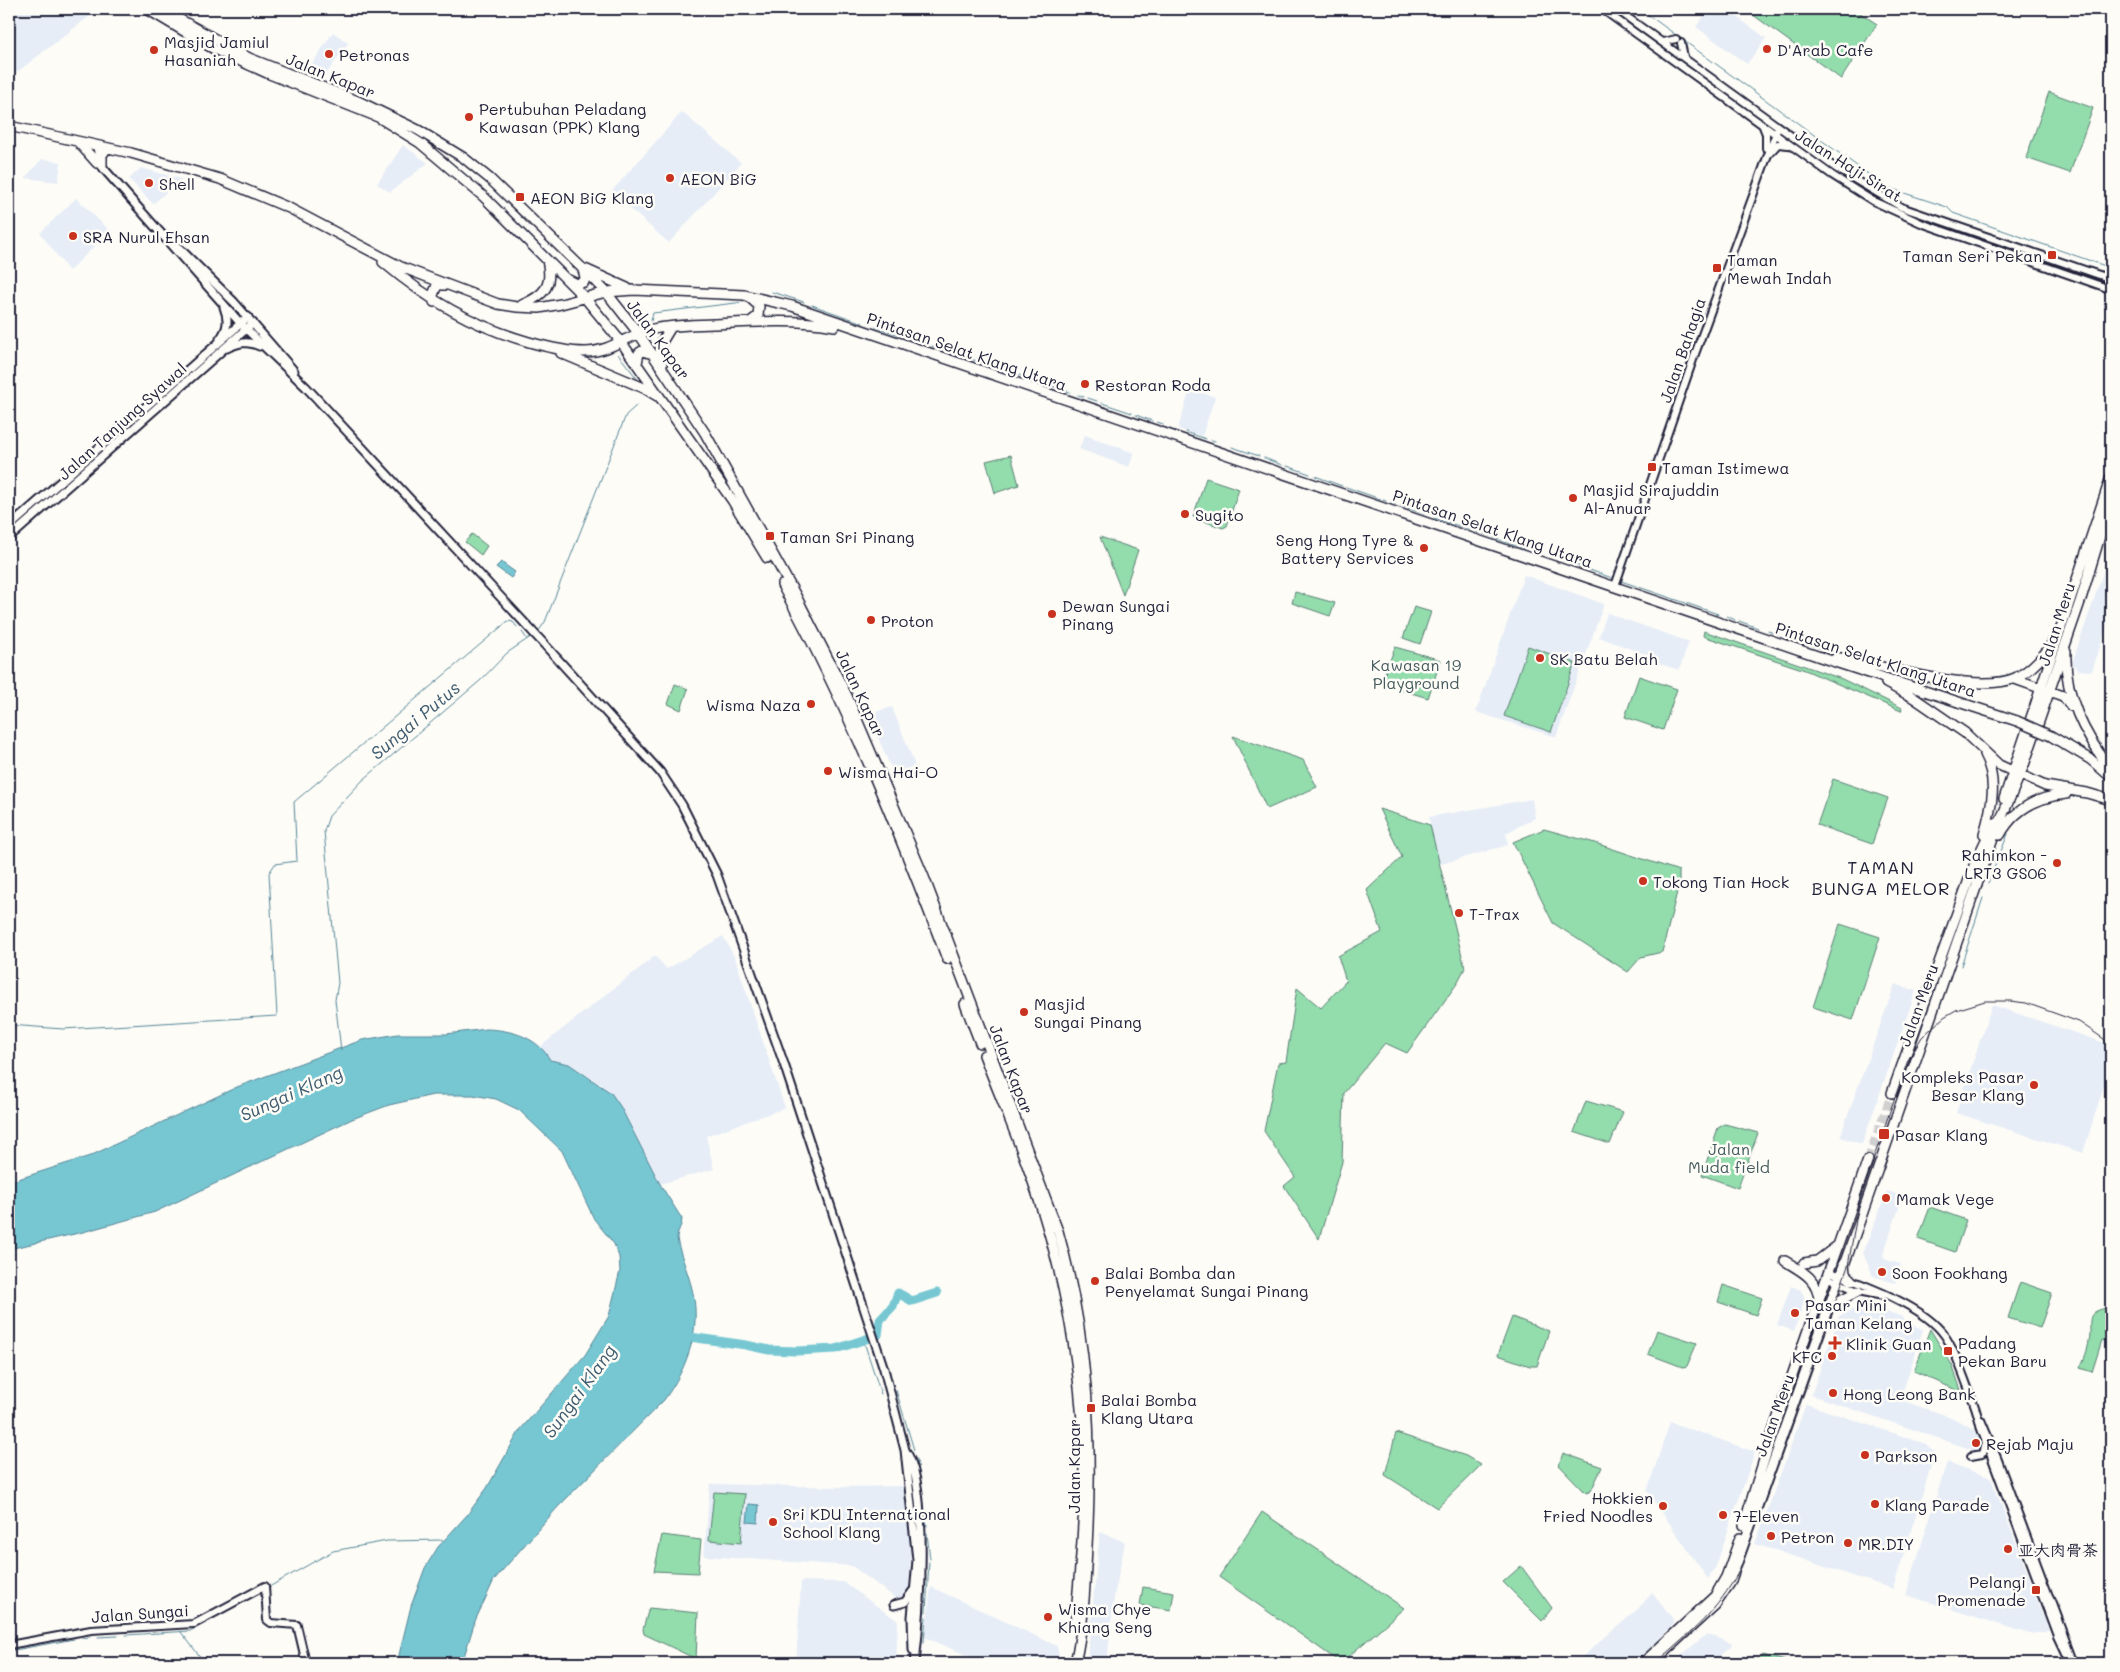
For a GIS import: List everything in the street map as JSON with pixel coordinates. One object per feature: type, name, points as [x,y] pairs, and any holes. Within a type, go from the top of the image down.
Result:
[{"type":"highway","name":"Jalan Kapar","points":[[147,9],[214,49],[267,73],[346,103],[404,132],[435,155],[484,197],[585,298],[622,343],[751,530],[783,586],[832,680],[920,888],[1038,1196],[1062,1286],[1076,1364],[1083,1424],[1084,1492],[1075,1633],[1070,1663]]},
{"type":"highway","name":"Jalan Kapar","points":[[161,9],[249,58],[360,102],[442,144],[490,179],[606,292],[639,334],[705,433],[799,602],[847,696],[924,877],[1058,1231],[1072,1282],[1083,1345],[1091,1462],[1085,1591],[1075,1663]]},
{"type":"highway","name":"Pintasan Selat Klang Utara","points":[[9,126],[170,163],[230,182],[289,208],[375,255],[481,299],[517,307],[539,308],[606,292],[634,290],[744,295],[808,311],[855,329],[1832,661],[2017,721],[2051,736],[2083,754],[2110,774]]},
{"type":"highway","points":[[77,142],[100,164]]},
{"type":"highway","points":[[100,164],[102,155],[107,148]]},
{"type":"highway","name":"Pintasan Selat Klang Utara","points":[[375,255],[434,302],[483,326],[551,348],[586,352],[622,343],[639,334],[671,327],[749,322],[813,322],[855,329]]},
{"type":"highway","points":[[517,307],[538,297],[547,286],[550,274],[547,259]]},
{"type":"highway","points":[[563,275],[573,283],[581,284],[586,277],[582,268]]},
{"type":"highway","points":[[582,268],[634,290]]},
{"type":"highway","points":[[434,302],[434,289],[437,286],[446,285]]},
{"type":"highway","points":[[744,295],[754,299],[759,306],[758,316],[749,322]]},
{"type":"highway","points":[[776,302],[766,306],[764,313],[770,320],[777,322]]},
{"type":"highway","points":[[662,368],[660,345],[671,327]]},
{"type":"highway","points":[[551,348],[644,388],[659,397]]},
{"type":"highway","points":[[637,363],[639,353],[642,351],[653,354]]},
{"type":"highway","name":"Jalan Meru","points":[[2046,690],[2066,616],[2111,477]]},
{"type":"highway","name":"Jalan Meru","points":[[1652,1663],[1715,1605],[1730,1583],[2046,690],[2068,636],[2111,500]]},
{"type":"highway","points":[[2015,679],[2040,659],[2052,645],[2066,616]]},
{"type":"highway","points":[[2068,636],[2065,666],[2068,688],[2082,723]]},
{"type":"highway","points":[[1832,661],[1836,658],[1844,658],[1948,679],[1982,683],[2015,679],[2063,696],[2082,723],[2110,774]]},
{"type":"highway","points":[[1832,661],[1889,684],[1914,698],[1964,733],[1998,765],[2045,786],[2111,800]]},
{"type":"highway","points":[[1975,862],[1992,806],[1993,793],[1990,768],[1980,747]]},
{"type":"highway","name":"Jalan Meru","points":[[1892,1093],[1975,862],[2017,773]]},
{"type":"highway","points":[[1982,871],[2009,819],[2020,809],[2048,797],[2078,792]]},
{"type":"highway","name":"Jalan Meru","points":[[1643,1663],[1710,1602],[1726,1577],[1744,1528],[1780,1406],[1829,1275],[1868,1160]]},
{"type":"highway","points":[[1804,1263],[1817,1261],[1834,1251],[1840,1242]]},
{"type":"highway","points":[[1785,1261],[1805,1272],[1817,1289],[1819,1302],[1811,1324]]},
{"type":"highway","points":[[1844,1263],[1846,1274],[1852,1280]]},
{"type":"highway","points":[[1829,1306],[1858,1291]]},
{"type":"highway","points":[[1765,1455],[1787,1404],[1792,1397],[1797,1396]]},
{"type":"main road","points":[[95,146],[100,164],[110,176],[243,326],[306,387]]},
{"type":"main road","points":[[144,214],[215,281],[306,387],[530,628],[660,772],[682,805],[700,838],[716,875],[784,1064],[877,1349],[905,1450],[911,1458],[920,1530],[921,1568],[915,1663]]},
{"type":"main road","points":[[217,350],[227,327],[228,318],[222,302]]},
{"type":"main road","name":"Jalan Tanjung Syawal","points":[[9,538],[250,320]]},
{"type":"main road","points":[[217,350],[243,342],[252,343],[272,355]]},
{"type":"main road","name":"Jalan Tanjung Syawal","points":[[9,527],[217,350]]},
{"type":"main road","points":[[905,1450],[904,1457],[911,1490],[917,1560],[912,1617],[915,1663]]},
{"type":"main road","points":[[894,1605],[905,1602],[914,1589]]},
{"type":"street","name":"Jalan Haji Sirat","points":[[1602,9],[1840,180],[1897,213],[2110,286]]},
{"type":"street","name":"Jalan Haji Sirat","points":[[1616,9],[1837,169],[1901,207],[2110,286]]},
{"type":"street","points":[[1663,42],[1678,41],[1684,57]]},
{"type":"street","points":[[1762,123],[1767,140],[1765,157]]},
{"type":"street","name":"Jalan Bahagia","points":[[1615,586],[1765,157],[1774,133],[1779,126]]},
{"type":"street","points":[[1765,157],[1778,144],[1791,146]]},
{"type":"street","points":[[1829,1275],[1858,1291],[1892,1298]]},
{"type":"street","points":[[1838,1279],[1852,1280],[1869,1286],[1892,1298],[1919,1313],[1945,1336],[1960,1364],[1985,1440],[2058,1636],[2066,1653],[2074,1662]]},
{"type":"street","points":[[1979,1418],[1992,1444],[2074,1662]]},
{"type":"street","points":[[1970,1456],[1982,1454],[1985,1440]]},
{"type":"street","name":"Jalan Sungai","points":[[9,1645],[45,1637],[118,1627],[186,1626],[194,1624],[265,1586],[268,1622],[297,1625],[306,1663]]},
{"type":"shaded area","points":[[9,9],[99,9],[17,72],[9,62]]},
{"type":"shaded area","points":[[1709,9],[1726,9],[1766,38],[1747,64],[1696,27]]},
{"type":"shaded area","points":[[333,32],[348,43],[325,76],[310,67]]},
{"type":"shaded area","name":"AEON BiG","points":[[682,112],[741,163],[669,243],[611,192]]},
{"type":"shaded area","points":[[403,145],[428,163],[390,192],[377,184]]},
{"type":"shaded area","points":[[42,159],[61,162],[58,182],[25,178]]},
{"type":"shaded area","points":[[141,168],[181,179],[153,204],[129,179]]},
{"type":"shaded area","name":"SRA Nurul Ehsan","points":[[76,198],[110,231],[69,271],[40,233]]},
{"type":"shaded area","points":[[1190,389],[1215,397],[1202,436],[1178,429]]},
{"type":"shaded area","points":[[1085,435],[1134,453],[1129,467],[1079,449]]},
{"type":"shaded area","points":[[2111,550],[2111,613],[2092,671],[2078,670],[2072,663]]},
{"type":"shaded area","name":"SK Batu Belah","points":[[1524,575],[1604,604],[1556,737],[1476,712]]},
{"type":"shaded area","points":[[1607,613],[1689,642],[1679,670],[1644,659],[1645,654],[1599,637]]},
{"type":"shaded area","points":[[892,707],[915,765],[894,775],[868,714]]},
{"type":"shaded area","points":[[1532,799],[1535,818],[1506,833],[1508,845],[1438,865],[1429,817]]},
{"type":"shaded area","points":[[723,936],[735,958],[785,1108],[706,1136],[714,1169],[660,1184],[620,1106],[602,1085],[569,1064],[550,1060],[541,1046],[655,956],[667,969]]},
{"type":"shaded area","points":[[1895,984],[1916,991],[1862,1144],[1840,1137]]},
{"type":"shaded area","name":"Kompleks Pasar Besar Klang","points":[[1992,1005],[2111,1045],[2111,1063],[2083,1153],[1956,1113]]},
{"type":"shaded area","points":[[1887,1191],[1903,1196],[1883,1255],[1886,1260],[1901,1264],[1895,1283],[1873,1276],[1863,1253]]},
{"type":"shaded area","points":[[1791,1286],[1801,1290],[1805,1299],[1794,1331],[1777,1325]]},
{"type":"shaded area","points":[[1864,1304],[1900,1316],[1923,1330],[1900,1400],[1951,1417],[1976,1430],[1982,1446],[1979,1452],[1811,1395],[1839,1316]]},
{"type":"shaded area","points":[[1806,1404],[1926,1444],[1935,1453],[1893,1589],[1755,1544]]},
{"type":"shaded area","points":[[1670,1422],[1755,1452],[1716,1566],[1708,1579],[1647,1491]]},
{"type":"shaded area","points":[[1947,1462],[1991,1478],[2050,1631],[2030,1634],[1906,1595]]},
{"type":"shaded area","name":"Sri KDU International School Klang","points":[[710,1484],[842,1487],[904,1486],[911,1552],[909,1594],[898,1600],[852,1566],[704,1556]]},
{"type":"shaded area","points":[[1100,1532],[1125,1542],[1114,1597],[1107,1663],[1087,1663]]},
{"type":"shaded area","points":[[801,1581],[843,1582],[898,1621],[896,1663],[796,1663]]},
{"type":"shaded area","points":[[931,1587],[1057,1646],[1060,1663],[984,1663],[925,1637]]},
{"type":"shaded area","points":[[1652,1593],[1673,1619],[1674,1624],[1636,1662],[1575,1663],[1638,1609]]},
{"type":"shaded area","points":[[1707,1634],[1733,1644],[1711,1663],[1672,1663]]},
{"type":"green space","points":[[1745,9],[1854,9],[1877,24],[1841,79]]},
{"type":"green space","points":[[2049,92],[2093,108],[2070,173],[2026,158]]},
{"type":"green space","points":[[1011,455],[1019,485],[995,493],[986,461]]},
{"type":"green space","points":[[1206,478],[1239,489],[1227,526],[1223,528],[1193,517]]},
{"type":"green space","points":[[472,534],[487,546],[481,555],[465,542]]},
{"type":"green space","points":[[1100,537],[1138,550],[1123,595]]},
{"type":"green space","points":[[1295,592],[1335,603],[1330,616],[1292,603]]},
{"type":"green space","points":[[1414,607],[1431,612],[1420,644],[1403,638]]},
{"type":"green space","points":[[1704,631],[1842,679],[1902,708],[1901,711],[1805,670],[1703,636]]},
{"type":"green space","points":[[1528,646],[1575,663],[1551,732],[1504,716]]},
{"type":"green space","name":"Kawasan 19 Playground","points":[[1395,647],[1441,660],[1428,698],[1381,684]]},
{"type":"green space","points":[[1639,676],[1677,689],[1663,730],[1625,717]]},
{"type":"green space","points":[[675,684],[688,689],[681,710],[668,704]]},
{"type":"green space","points":[[1233,736],[1303,760],[1317,787],[1267,809]]},
{"type":"green space","points":[[1833,779],[1888,798],[1872,844],[1817,825]]},
{"type":"green space","points":[[1379,809],[1430,825],[1465,968],[1456,985],[1407,1053],[1385,1043],[1344,1093],[1342,1162],[1319,1239],[1284,1186],[1295,1177],[1264,1131],[1278,1063],[1286,1062],[1297,988],[1321,1008],[1346,981],[1338,956],[1382,932],[1367,890],[1402,857]]},
{"type":"green space","points":[[1544,829],[1595,843],[1679,871],[1679,884],[1662,952],[1641,957],[1628,972],[1553,923],[1513,842]]},
{"type":"green space","name":"TAMAN BUNGA MELOR","points":[[1840,924],[1880,937],[1853,1020],[1813,1007]]},
{"type":"green space","points":[[1586,1101],[1623,1112],[1610,1144],[1574,1132]]},
{"type":"green space","name":"Jalan Muda field","points":[[1725,1124],[1758,1133],[1738,1188],[1702,1175],[1718,1128]]},
{"type":"green space","points":[[1930,1207],[1966,1220],[1955,1252],[1918,1239]]},
{"type":"green space","points":[[2020,1282],[2052,1293],[2040,1328],[2008,1318]]},
{"type":"green space","points":[[1723,1285],[1762,1298],[1756,1315],[1718,1302]]},
{"type":"green space","points":[[2107,1308],[2111,1314],[2111,1343],[2102,1340],[2092,1372],[2080,1368],[2086,1354],[2091,1316],[2094,1312]]},
{"type":"green space","points":[[1512,1317],[1549,1331],[1537,1366],[1530,1366],[1498,1355]]},
{"type":"green space","points":[[1930,1329],[1952,1365],[1961,1390],[1956,1390],[1914,1371]]},
{"type":"green space","points":[[1657,1330],[1697,1343],[1685,1368],[1648,1354]]},
{"type":"green space","points":[[1396,1433],[1466,1456],[1481,1465],[1437,1508],[1385,1475]]},
{"type":"green space","points":[[1563,1453],[1602,1467],[1591,1491],[1586,1493],[1559,1465]]},
{"type":"green space","points":[[714,1492],[745,1494],[741,1543],[709,1540]]},
{"type":"green space","points":[[1262,1512],[1404,1608],[1341,1663],[1219,1577]]},
{"type":"green space","points":[[662,1535],[701,1540],[698,1573],[654,1571]]},
{"type":"green space","points":[[1521,1566],[1552,1608],[1542,1621],[1503,1582]]},
{"type":"green space","points":[[1143,1587],[1174,1592],[1171,1610],[1140,1605]]},
{"type":"green space","points":[[649,1608],[698,1613],[696,1659],[644,1634],[643,1629]]},
{"type":"green space","points":[[1763,1655],[1793,1663],[1756,1663]]},
{"type":"water","points":[[501,562],[515,572],[511,578],[496,567]]},
{"type":"water","name":"Sungai Klang","points":[[487,1029],[514,1033],[531,1040],[545,1052],[550,1060],[569,1064],[611,1093],[620,1106],[660,1184],[682,1219],[677,1238],[694,1300],[694,1331],[680,1374],[664,1400],[557,1508],[494,1580],[475,1621],[462,1663],[397,1663],[411,1606],[425,1568],[438,1547],[467,1515],[487,1488],[520,1430],[585,1355],[609,1316],[620,1271],[619,1257],[614,1244],[594,1219],[562,1151],[519,1110],[496,1099],[473,1095],[433,1095],[389,1105],[352,1119],[155,1212],[83,1232],[9,1249],[9,1182],[90,1156],[237,1087],[362,1040],[398,1034],[446,1034]]},
{"type":"water","points":[[749,1504],[759,1505],[758,1523],[747,1522]]},
{"type":"waterway","points":[[1640,9],[1886,187],[1947,207],[1953,213],[2111,268]]},
{"type":"waterway","points":[[772,292],[804,302]]},
{"type":"waterway","points":[[651,321],[653,313],[744,302]]},
{"type":"waterway","points":[[812,305],[863,323]]},
{"type":"waterway","points":[[876,327],[920,342]]},
{"type":"waterway","points":[[650,336],[650,341]]},
{"type":"waterway","points":[[932,346],[1070,392]]},
{"type":"waterway","points":[[618,354],[639,381]]},
{"type":"waterway","points":[[1078,395],[1084,397]]},
{"type":"waterway","points":[[1088,398],[1097,401]]},
{"type":"waterway","points":[[1102,403],[1132,413]]},
{"type":"waterway","name":"Sungai Putus","points":[[538,632],[545,622],[626,415],[637,405]]},
{"type":"waterway","points":[[1136,415],[1152,421]]},
{"type":"waterway","points":[[1157,422],[1163,424]]},
{"type":"waterway","points":[[1186,432],[1206,439]]},
{"type":"waterway","points":[[1211,440],[1215,441]]},
{"type":"waterway","points":[[1232,447],[1259,456]]},
{"type":"waterway","points":[[1264,458],[1282,465]]},
{"type":"waterway","points":[[1287,466],[1310,474]]},
{"type":"waterway","points":[[1315,476],[1342,486]]},
{"type":"waterway","points":[[1346,487],[1386,501]]},
{"type":"waterway","points":[[1391,503],[1395,504]]},
{"type":"waterway","points":[[1401,506],[1424,514]]},
{"type":"waterway","points":[[1434,518],[1481,533]]},
{"type":"waterway","points":[[2109,530],[2111,523]]},
{"type":"waterway","points":[[1484,534],[1491,536]]},
{"type":"waterway","points":[[1494,538],[1525,549]]},
{"type":"waterway","points":[[1530,550],[1535,552]]},
{"type":"waterway","points":[[1565,561],[1612,578]]},
{"type":"waterway","points":[[1621,581],[1718,614]]},
{"type":"waterway","points":[[1727,616],[1735,620]]},
{"type":"waterway","points":[[9,1025],[63,1029],[277,1016],[269,873],[275,864],[297,861],[294,802],[508,621],[513,622],[517,627]]},
{"type":"waterway","points":[[1739,621],[1758,628]]},
{"type":"waterway","points":[[1768,631],[1774,633]]},
{"type":"waterway","points":[[522,632],[527,639]]},
{"type":"waterway","name":"Sungai Putus","points":[[341,1050],[335,1000],[338,983],[324,831],[329,816],[362,781],[481,680],[507,653],[532,636]]},
{"type":"waterway","points":[[1792,639],[1798,641]]},
{"type":"waterway","points":[[1807,644],[1820,648]]},
{"type":"waterway","points":[[1988,883],[2008,834]]},
{"type":"waterway","points":[[1961,966],[1983,898]]},
{"type":"waterway","points":[[683,1336],[769,1350],[836,1349],[878,1335],[880,1320],[893,1306],[898,1293],[912,1301],[937,1293]]},
{"type":"waterway","points":[[864,1342],[881,1394]]},
{"type":"waterway","points":[[896,1390],[914,1450]]},
{"type":"waterway","points":[[917,1459],[927,1526]]},
{"type":"waterway","points":[[927,1533],[930,1559]]},
{"type":"waterway","points":[[269,1587],[333,1551],[387,1541],[443,1540]]},
{"type":"waterway","points":[[926,1612],[929,1562]]},
{"type":"waterway","points":[[126,1635],[190,1631],[261,1592]]},
{"type":"waterway","points":[[924,1642],[926,1617]]},
{"type":"waterway","points":[[181,1632],[205,1663]]},
{"type":"waterway","points":[[98,1637],[118,1636]]},
{"type":"waterway","points":[[82,1638],[90,1637]]},
{"type":"waterway","points":[[9,1651],[74,1639]]},
{"type":"tunnel","points":[[1868,1160],[1892,1093]]},
{"type":"tram line","points":[[1656,1663],[1713,1610],[1740,1569],[1848,1266],[1860,1197],[1908,1060],[1922,1037],[1944,1017],[1956,1010],[1985,1001],[2010,1001],[2026,1003],[2079,1022],[2104,1039],[2111,1048]]},
{"type":"tram line","points":[[2111,1194],[2107,1225],[2111,1256]]},
{"type":"place","name":"D'Arab Cafe","points":[[1767,49]]},
{"type":"place","name":"Masjid Jamiul Hasaniah","points":[[154,50]]},
{"type":"place","name":"Petronas","points":[[329,54]]},
{"type":"place","name":"Pertubuhan Peladang Kawasan (PPK) Klang","points":[[469,117]]},
{"type":"place","name":"AEON BiG","points":[[670,178]]},
{"type":"place","name":"Shell","points":[[149,183]]},
{"type":"place","name":"AEON BiG Klang","points":[[520,197]]},
{"type":"place","name":"SRA Nurul Ehsan","points":[[73,236]]},
{"type":"place","name":"Taman Seri Pekan","points":[[2052,255]]},
{"type":"place","name":"Taman Mewah Indah","points":[[1717,268]]},
{"type":"place","name":"Restoran Roda","points":[[1085,384]]},
{"type":"place","name":"Taman Istimewa","points":[[1652,467]]},
{"type":"place","name":"Masjid Sirajuddin Al-Anuar","points":[[1573,498]]},
{"type":"place","name":"Sugito","points":[[1185,514]]},
{"type":"place","name":"Taman Sri Pinang","points":[[770,536]]},
{"type":"place","name":"Seng Hong Tyre & Battery Services","points":[[1424,548]]},
{"type":"place","name":"Dewan Sungai Pinang","points":[[1052,614]]},
{"type":"place","name":"Proton","points":[[871,620]]},
{"type":"place","name":"SK Batu Belah","points":[[1540,658]]},
{"type":"place","name":"Wisma Naza","points":[[811,704]]},
{"type":"place","name":"Wisma Hai-O","points":[[828,771]]},
{"type":"place","name":"Rahimkon - LRT3 GS06","points":[[2057,863]]},
{"type":"place","name":"Tokong Tian Hock","points":[[1643,881]]},
{"type":"place","name":"T-Trax","points":[[1459,913]]},
{"type":"place","name":"Masjid Sungai Pinang","points":[[1024,1012]]},
{"type":"place","name":"Kompleks Pasar Besar Klang","points":[[2034,1085]]},
{"type":"place","name":"Pasar Klang","points":[[1884,1134]]},
{"type":"place","name":"Mamak Vege","points":[[1886,1198]]},
{"type":"place","name":"Soon Fookhang","points":[[1882,1272]]},
{"type":"place","name":"Balai Bomba dan Penyelamat Sungai Pinang","points":[[1095,1281]]},
{"type":"place","name":"Pasar Mini Taman Kelang","points":[[1795,1313]]},
{"type":"place","name":"Klinik Guan","points":[[1835,1343]]},
{"type":"place","name":"Padang Pekan Baru","points":[[1948,1351]]},
{"type":"place","name":"KFC","points":[[1832,1356]]},
{"type":"place","name":"Hong Leong Bank","points":[[1833,1393]]},
{"type":"place","name":"Balai Bomba Klang Utara","points":[[1091,1408]]},
{"type":"place","name":"Rejab Maju","points":[[1976,1443]]},
{"type":"place","name":"Parkson","points":[[1865,1455]]},
{"type":"place","name":"Klang Parade","points":[[1875,1504]]},
{"type":"place","name":"Hokkien Fried Noodles","points":[[1663,1506]]},
{"type":"place","name":"7-Eleven","points":[[1723,1515]]},
{"type":"place","name":"Sri KDU International School Klang","points":[[773,1522]]},
{"type":"place","name":"Petron","points":[[1771,1536]]},
{"type":"place","name":"MR.DIY","points":[[1848,1543]]},
{"type":"place","name":"亚大肉骨茶","points":[[2008,1549]]},
{"type":"place","name":"Pelangi Promenade","points":[[2036,1590]]},
{"type":"place","name":"Wisma Chye Khiang Seng","points":[[1048,1617]]},
{"type":"district","name":"TAMAN BUNGA MELOR","points":[[1881,878]]}]
